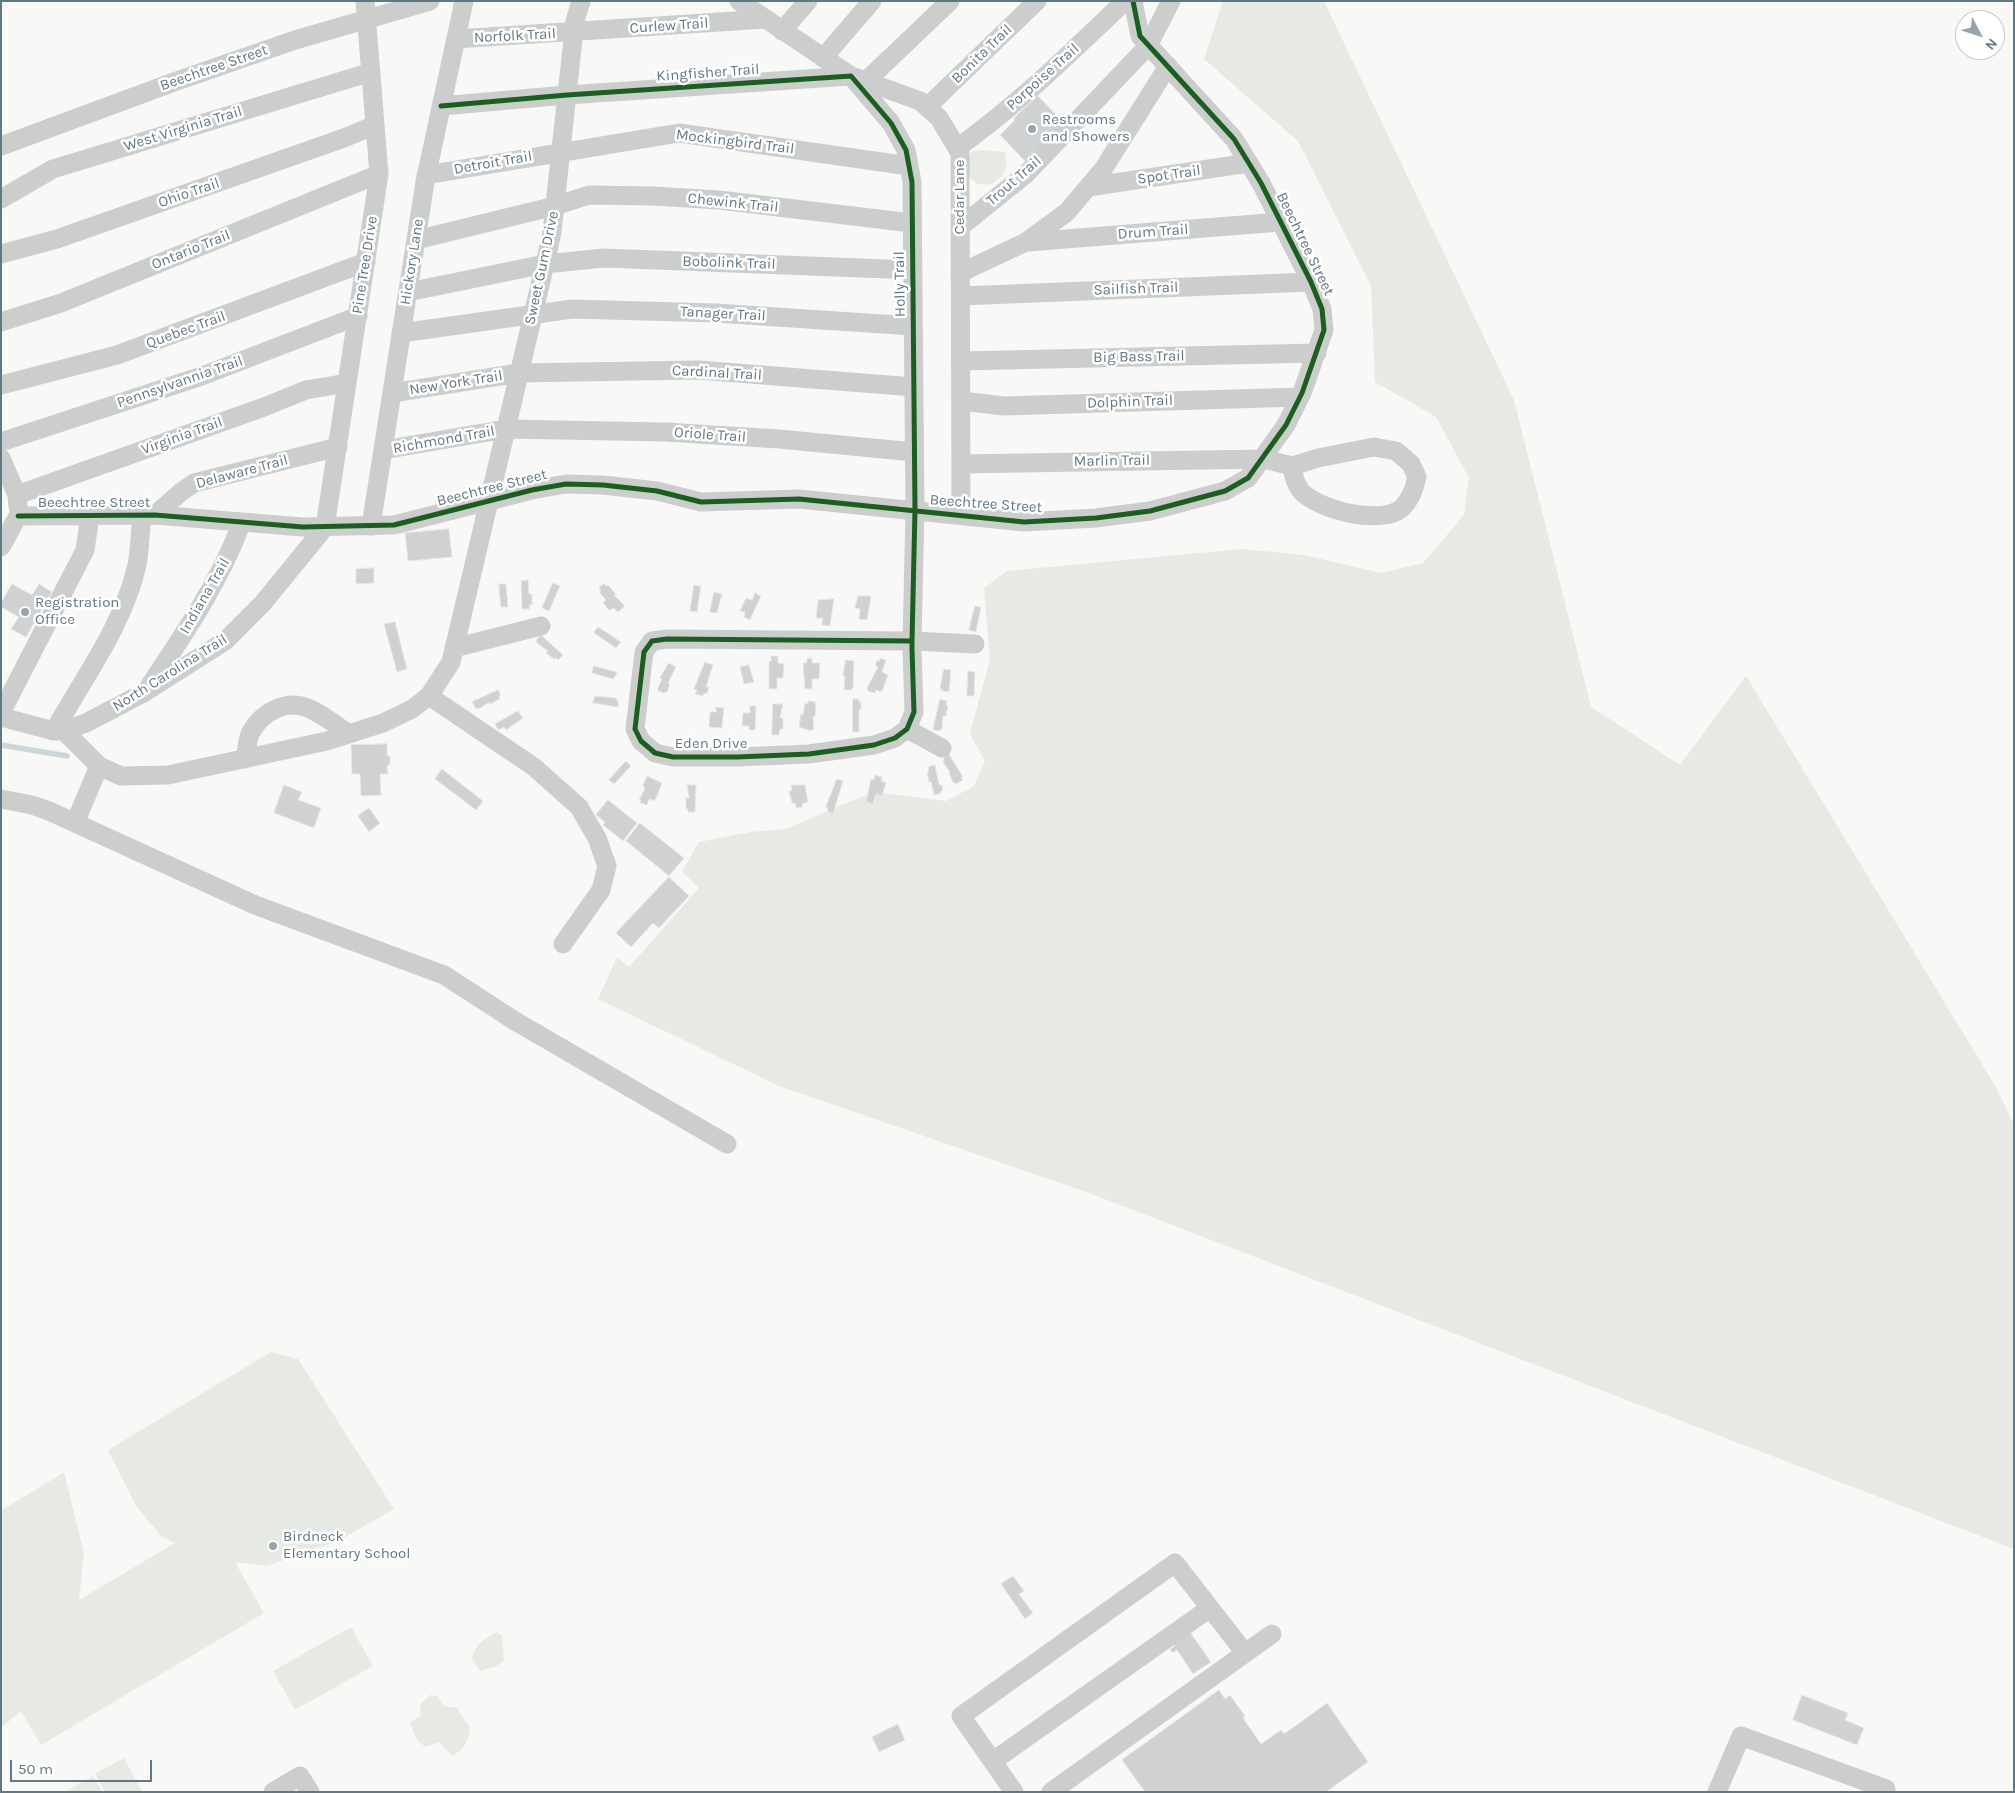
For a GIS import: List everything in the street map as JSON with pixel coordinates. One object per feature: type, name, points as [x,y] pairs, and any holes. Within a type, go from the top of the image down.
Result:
[{"type":"street","name":"Pine Tree Drive","points":[[325,527],[379,174],[364,1]]},
{"type":"street","name":"Beechtree Street","points":[[1,146],[174,82],[295,40],[430,1]]},
{"type":"street","name":"Hickory Lane","points":[[371,526],[426,175],[464,1]]},
{"type":"street","name":"Sweet Gum Drive","points":[[429,696],[451,662],[546,264],[552,232],[573,32],[581,1]]},
{"type":"street","points":[[782,31],[808,1]]},
{"type":"street","points":[[823,58],[872,1]]},
{"type":"street","points":[[858,79],[950,1]]},
{"type":"street","name":"Bonita Trail","points":[[927,107],[1038,1]]},
{"type":"street","name":"Porpoise Trail","points":[[957,148],[992,123],[1062,61],[1125,1]]},
{"type":"street","name":"Beechtree Street","points":[[1,547],[18,516],[149,515],[303,527],[394,525],[532,490],[566,484],[603,485],[657,491],[701,502],[799,499],[1024,522],[1096,518],[1150,511],[1225,491],[1248,478],[1264,459],[1286,425],[1300,397],[1317,353],[1324,330],[1322,309],[1311,282],[1249,163],[1234,139],[1140,36],[1133,1]]},
{"type":"street","name":"Trout Trail","points":[[960,227],[1026,174],[1148,46],[1171,1]]},
{"type":"street","name":"Cedar Lane","points":[[743,2],[782,31],[858,79],[920,101],[939,118],[960,153],[961,515]]},
{"type":"street","name":"Curlew Trail","points":[[573,32],[766,19]]},
{"type":"street","name":"Norfolk Trail","points":[[456,39],[573,32]]},
{"type":"street","points":[[960,273],[1026,242],[1067,212],[1104,168],[1168,66]]},
{"type":"street","name":"West Virginia Trail","points":[[1,199],[53,169],[371,72]]},
{"type":"street","name":"Kingfisher Trail","points":[[441,106],[567,95],[858,79]]},
{"type":"street","name":"Holly Trail","points":[[858,79],[891,123],[906,150],[912,182],[915,510]]},
{"type":"street","name":"Ohio Trail","points":[[1,254],[57,239],[344,138],[375,125]]},
{"type":"street","name":"Mockingbird Trail","points":[[561,152],[679,133],[909,166]]},
{"type":"street","name":"Detroit Trail","points":[[426,175],[561,152]]},
{"type":"street","name":"Spot Trail","points":[[1088,188],[1249,163]]},
{"type":"street","name":"Ontario Trail","points":[[1,322],[61,303],[379,174]]},
{"type":"street","name":"Chewink Trail","points":[[416,240],[555,206],[589,195],[719,200],[912,223]]},
{"type":"street","name":"Drum Trail","points":[[1026,242],[1280,222]]},
{"type":"street","name":"Bobolink Trail","points":[[408,292],[546,264],[604,258],[913,270]]},
{"type":"street","name":"Quebec Trail","points":[[1,385],[117,355],[366,262]]},
{"type":"street","name":"Sailfish Trail","points":[[961,296],[1311,282]]},
{"type":"street","name":"Tanager Trail","points":[[401,333],[572,308],[716,313],[913,326]]},
{"type":"street","name":"Pennsylvannia Trail","points":[[1,442],[199,377],[358,316]]},
{"type":"street","name":"Big Bass Trail","points":[[961,361],[1317,353]]},
{"type":"street","name":"Cardinal Trail","points":[[519,373],[699,370],[914,387]]},
{"type":"street","name":"New York Trail","points":[[392,393],[519,373]]},
{"type":"street","name":"Virginia Trail","points":[[17,495],[264,407],[306,390],[347,382]]},
{"type":"street","name":"Dolphin Trail","points":[[961,401],[1004,406],[1300,397]]},
{"type":"street","name":"Richmond Trail","points":[[383,450],[506,429]]},
{"type":"street","name":"Oriole Trail","points":[[506,429],[665,432],[779,439],[914,452]]},
{"type":"street","name":"Delaware Trail","points":[[149,515],[194,483],[338,447]]},
{"type":"street","points":[[1374,447],[1396,451],[1411,464],[1417,477],[1412,495],[1401,508],[1388,515],[1369,516],[1319,505],[1300,491],[1292,466],[1318,458],[1374,447]]},
{"type":"street","points":[[1,458],[17,495],[18,516]]},
{"type":"street","name":"Marlin Trail","points":[[961,464],[1264,459],[1292,466]]},
{"type":"street","points":[[915,510],[912,642],[914,712],[907,729],[942,748]]},
{"type":"street","points":[[59,731],[114,626],[129,593],[149,515]]},
{"type":"street","points":[[90,516],[85,550],[1,715],[59,731],[99,766],[121,776],[168,775],[327,741],[404,713],[429,696],[534,767],[580,807],[597,838],[607,866],[601,890],[563,944]]},
{"type":"street","name":"Indiana Trail","points":[[145,692],[196,615],[232,549],[242,522]]},
{"type":"street","name":"North Carolina Trail","points":[[59,731],[86,723],[145,692],[224,641],[263,603],[325,527]]},
{"type":"street","points":[[454,648],[541,626]]},
{"type":"street","name":"Eden Drive","points":[[907,729],[896,738],[874,745],[809,754],[738,757],[673,757],[655,753],[641,741],[635,729],[644,652],[652,641],[677,639],[912,642]]},
{"type":"street","points":[[912,642],[975,644]]},
{"type":"street","points":[[245,759],[250,734],[261,719],[273,710],[288,705],[309,708],[349,734]]},
{"type":"street","points":[[75,823],[99,766]]},
{"type":"street","points":[[1,799],[32,805],[255,905],[444,975],[515,1021],[727,1144]]},
{"type":"street","points":[[1014,1792],[961,1716],[1175,1563],[1245,1653]]},
{"type":"street","points":[[993,1761],[1210,1608]]},
{"type":"street","points":[[1051,1792],[1272,1634]]},
{"type":"street","points":[[1717,1792],[1741,1736],[1886,1789],[1885,1792]]},
{"type":"street","points":[[273,1792],[300,1776],[310,1792]]},
{"type":"shaded area","points":[[1223,1],[1324,1],[1514,400],[1591,707],[1680,765],[1746,676],[1996,1087],[2014,1125],[2014,1549],[1089,1193],[779,1086],[598,999],[617,957],[629,967],[699,888],[682,872],[699,842],[750,832],[785,829],[873,792],[946,801],[974,786],[985,761],[970,734],[990,659],[984,588],[1007,571],[1242,549],[1304,555],[1381,573],[1423,563],[1464,515],[1469,478],[1436,417],[1375,382],[1371,286],[1298,141],[1204,59]]},
{"type":"shaded area","points":[[973,151],[1005,152],[1005,172],[990,185],[977,184],[968,176],[968,156]]},
{"type":"shaded area","points":[[271,1352],[298,1359],[394,1509],[338,1541],[267,1566],[235,1562],[264,1613],[41,1745],[21,1711],[1,1728],[1,1511],[64,1472],[84,1553],[79,1600],[175,1543],[161,1536],[137,1507],[108,1450]]},
{"type":"shaded area","points":[[351,1627],[373,1666],[295,1710],[273,1671]]},
{"type":"shaded area","points":[[497,1632],[502,1636],[504,1661],[494,1667],[480,1671],[472,1659],[475,1649],[488,1637]]},
{"type":"shaded area","points":[[430,1695],[438,1696],[444,1706],[457,1708],[470,1728],[465,1745],[452,1756],[439,1742],[426,1747],[418,1742],[410,1724],[420,1716],[421,1703]]},
{"type":"shaded area","points":[[124,1758],[142,1792],[105,1792],[95,1774]]},
{"type":"shaded area","points":[[93,1776],[102,1792],[65,1792]]},
{"type":"building","name":"Restrooms and Showers","points":[[1038,96],[1064,123],[1025,161],[1000,135],[1015,120],[1014,118]]},
{"type":"building","points":[[449,529],[452,557],[408,561],[405,533]]},
{"type":"building","points":[[374,568],[374,583],[356,584],[356,569]]},
{"type":"building","points":[[528,580],[529,594],[532,594],[532,605],[529,605],[530,609],[522,609],[521,581]]},
{"type":"building","points":[[553,583],[560,586],[549,611],[542,608]]},
{"type":"building","name":"Registration Office","points":[[12,584],[32,595],[39,584],[52,592],[26,637],[11,629],[19,617],[1,607],[1,603]]},
{"type":"building","points":[[499,584],[506,584],[508,607],[501,607]]},
{"type":"building","points":[[604,584],[608,585],[616,594],[614,595],[625,606],[618,612],[614,608],[609,610],[603,603],[606,600],[599,592],[601,591],[599,588]]},
{"type":"building","points":[[694,585],[701,586],[697,612],[690,611]]},
{"type":"building","points":[[714,592],[722,594],[717,613],[710,612]]},
{"type":"building","points":[[755,593],[761,596],[750,620],[744,617],[745,612],[740,611],[746,598],[752,600]]},
{"type":"building","points":[[858,596],[871,596],[867,620],[859,619],[860,609],[855,608]]},
{"type":"building","points":[[834,599],[830,626],[822,625],[823,618],[816,618],[818,600]]},
{"type":"building","points":[[975,606],[981,607],[976,632],[969,630]]},
{"type":"building","points":[[395,622],[407,669],[397,672],[384,624]]},
{"type":"building","points":[[598,627],[621,642],[616,648],[594,633]]},
{"type":"building","points":[[541,635],[563,655],[558,660],[546,653],[548,651],[538,644],[536,641]]},
{"type":"building","points":[[771,656],[778,656],[778,663],[784,664],[783,678],[777,678],[777,689],[769,689],[769,661],[771,661]]},
{"type":"building","points":[[812,658],[812,663],[820,663],[819,679],[812,679],[812,689],[805,689],[803,663],[806,663],[807,659]]},
{"type":"building","points":[[880,658],[886,660],[882,672],[888,675],[882,692],[876,690],[875,693],[868,691],[867,688],[878,667],[875,665],[877,660],[879,661]]},
{"type":"building","points":[[846,660],[854,661],[853,688],[851,690],[844,690],[845,676],[843,676]]},
{"type":"building","points":[[705,662],[713,665],[706,687],[709,687],[707,694],[704,693],[703,696],[695,694],[697,690],[694,689]]},
{"type":"building","points":[[669,663],[676,667],[668,683],[670,684],[667,692],[663,693],[657,690],[662,679],[660,678]]},
{"type":"building","points":[[749,665],[754,682],[744,684],[740,667]]},
{"type":"building","points":[[594,666],[617,672],[616,675],[613,679],[592,673]]},
{"type":"building","points":[[944,669],[951,670],[949,692],[940,689]]},
{"type":"building","points":[[968,671],[975,672],[974,696],[967,696]]},
{"type":"building","points":[[498,690],[501,695],[499,696],[500,699],[476,709],[472,702]]},
{"type":"building","points":[[595,696],[616,698],[619,705],[617,707],[593,703]]},
{"type":"building","points":[[853,699],[859,699],[859,702],[861,702],[861,709],[859,709],[859,732],[853,732]]},
{"type":"building","points":[[940,699],[947,701],[946,705],[948,706],[946,716],[943,716],[942,729],[939,731],[933,730]]},
{"type":"building","points":[[808,701],[815,702],[816,704],[815,717],[813,716],[814,729],[810,731],[799,727],[801,714],[803,715],[805,703],[808,704]]},
{"type":"building","points":[[773,704],[783,704],[780,718],[783,718],[783,729],[780,729],[779,735],[772,735]]},
{"type":"building","points":[[750,706],[756,706],[755,730],[749,730],[749,726],[742,726],[743,713],[750,713]]},
{"type":"building","points":[[716,707],[724,708],[722,728],[709,727],[710,712],[716,712]]},
{"type":"building","points":[[518,711],[523,718],[506,730],[504,727],[498,730],[495,724]]},
{"type":"building","points":[[387,744],[387,756],[390,756],[390,765],[387,765],[388,774],[380,774],[381,795],[361,796],[360,774],[352,774],[351,745]]},
{"type":"building","points":[[949,754],[963,777],[961,778],[963,780],[956,784],[953,782],[950,772],[943,762],[944,757]]},
{"type":"building","points":[[626,761],[631,766],[614,784],[609,780]]},
{"type":"building","points":[[935,765],[939,785],[942,785],[943,791],[934,795],[927,772],[929,771],[928,767]]},
{"type":"building","points":[[442,769],[483,801],[476,810],[435,779]]},
{"type":"building","points":[[875,775],[882,777],[881,781],[886,783],[882,796],[876,794],[873,804],[866,802],[871,779],[874,780]]},
{"type":"building","points":[[647,776],[662,783],[655,801],[649,799],[647,805],[640,803],[641,800],[639,800],[645,788],[643,786]]},
{"type":"building","points":[[837,779],[843,781],[833,814],[827,811],[828,808],[826,807]]},
{"type":"building","points":[[284,785],[302,792],[298,800],[321,808],[314,828],[274,813]]},
{"type":"building","points":[[687,785],[696,785],[695,812],[688,812],[688,809],[686,809],[686,798],[689,798]]},
{"type":"building","points":[[791,785],[805,785],[808,802],[802,804],[803,807],[796,808],[795,803],[792,803],[789,791],[792,791]]},
{"type":"building","points":[[608,800],[637,823],[623,841],[603,825],[605,822],[596,815]]},
{"type":"building","points":[[369,808],[380,823],[369,832],[358,816]]},
{"type":"building","points":[[640,823],[684,858],[669,876],[626,841]]},
{"type":"building","points":[[669,877],[689,896],[659,928],[653,923],[631,947],[616,933]]},
{"type":"building","points":[[1013,1576],[1024,1591],[1019,1594],[1033,1613],[1025,1619],[1001,1584]]},
{"type":"building","points":[[1190,1632],[1211,1662],[1193,1674],[1177,1650],[1173,1653],[1170,1649],[1175,1646],[1173,1644]]},
{"type":"building","points":[[1219,1690],[1225,1699],[1230,1695],[1261,1744],[1281,1730],[1284,1734],[1327,1703],[1368,1762],[1326,1792],[1145,1792],[1122,1760]]},
{"type":"building","points":[[1802,1695],[1848,1713],[1845,1720],[1864,1728],[1857,1745],[1793,1720]]},
{"type":"building","points":[[898,1724],[905,1740],[879,1752],[872,1737]]},
{"type":"waterway","points":[[1,745],[67,756]]},
{"type":"cycle path","points":[[18,516],[155,515],[303,527],[394,525],[532,490],[566,484],[603,485],[657,491],[701,502],[799,499],[1024,522],[1096,518],[1150,511],[1225,491],[1248,478],[1286,425],[1302,393],[1324,330],[1322,309],[1311,282],[1261,183],[1234,139],[1140,36],[1133,1]]},
{"type":"cycle path","points":[[441,106],[567,95],[851,76],[891,123],[906,150],[912,182],[915,510],[912,649],[914,712],[907,729],[895,738],[874,745],[809,754],[673,757],[655,753],[641,741],[635,729],[644,652],[652,641],[667,639],[912,641]]},
{"type":"place","name":"Restrooms and Showers","points":[[1032,129]]},
{"type":"place","name":"Registration Office","points":[[25,612]]},
{"type":"place","name":"Birdneck Elementary School","points":[[273,1546]]}]
